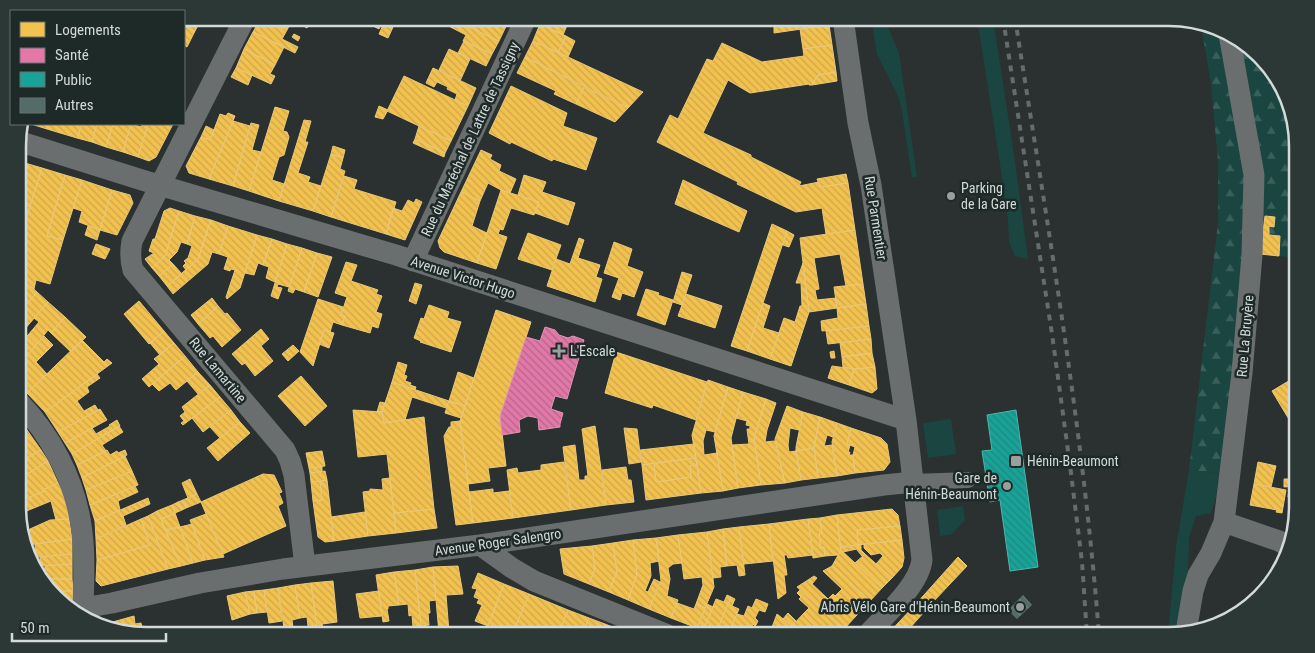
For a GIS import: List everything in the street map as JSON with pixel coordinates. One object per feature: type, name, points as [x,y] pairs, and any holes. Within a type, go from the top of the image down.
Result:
[{"type":"street","name":"Rue Parmentier","points":[[844,26],[860,130],[871,185],[906,420],[922,560],[922,566],[916,580],[874,626]]},
{"type":"street","name":"Rue Lamartine","points":[[240,27],[132,241],[130,261],[133,270],[285,450],[294,475],[305,566]]},
{"type":"street","name":"Rue du Maréchal de Lattre de Tassigny","points":[[413,261],[522,27]]},
{"type":"street","name":"Rue La Bruyère","points":[[1187,625],[1198,575],[1211,554],[1224,522],[1242,373],[1252,255],[1254,175],[1231,44]]},
{"type":"street","name":"Avenue Victor Hugo","points":[[27,144],[413,261],[906,420]]},
{"type":"street","points":[[26,409],[48,438],[74,494],[81,526],[83,609]]},
{"type":"street","points":[[914,482],[968,480]]},
{"type":"street","name":"Avenue Roger Salengro","points":[[87,611],[112,603],[200,583],[305,566],[480,545],[914,482]]},
{"type":"street","points":[[1224,522],[1283,543]]},
{"type":"street","points":[[480,545],[534,581],[647,627]]},
{"type":"green space","points":[[872,26],[888,26],[899,53],[917,177],[912,177],[901,106],[877,54]]},
{"type":"green space","points":[[978,26],[994,26],[1028,259],[1015,256],[1009,242],[1000,164]]},
{"type":"green space","points":[[1202,31],[1235,46],[1248,56],[1264,73],[1280,100],[1285,115],[1289,146],[1289,257],[1279,256],[1280,236],[1269,235],[1269,226],[1274,227],[1265,217],[1260,254],[1219,473],[1189,470],[1218,223],[1218,161],[1211,84]]},
{"type":"green space","points":[[951,419],[956,454],[928,458],[923,423]]},
{"type":"green space","points":[[1189,470],[1219,473],[1216,498],[1211,513],[1196,516],[1189,538],[1188,571],[1179,626],[1169,626],[1176,546]]},
{"type":"green space","points":[[963,506],[965,520],[952,534],[940,536],[937,510]]},
{"type":"building: Logements","points":[[774,26],[820,26],[774,33]]},
{"type":"building: Logements","points":[[829,26],[832,45],[803,49],[800,29]]},
{"type":"building: Logements","points":[[185,27],[195,31],[187,47],[185,46]]},
{"type":"building: Logements","points":[[186,27],[197,27],[195,31]]},
{"type":"building: Logements","points":[[256,27],[280,27],[287,30],[282,39],[298,47],[295,53],[253,32]]},
{"type":"building: Logements","points":[[382,27],[393,27],[388,38],[379,34]]},
{"type":"building: Logements","points":[[450,27],[468,27],[499,41],[492,54],[463,41],[466,35]]},
{"type":"building: Logements","points":[[468,27],[506,27],[499,41]]},
{"type":"building: Logements","points":[[539,27],[546,27],[566,36],[558,53],[533,41]]},
{"type":"building: Logements","points":[[545,27],[566,27],[563,35]]},
{"type":"building: Logements","points":[[253,32],[284,47],[275,65],[244,49]]},
{"type":"building: Logements","points":[[294,34],[300,37],[298,41],[292,37]]},
{"type":"building: Logements","points":[[566,36],[575,41],[568,57],[558,53]]},
{"type":"building: Logements","points":[[464,41],[492,54],[486,66],[458,53]]},
{"type":"building: Logements","points":[[533,41],[643,92],[628,108],[525,57]]},
{"type":"building: Logements","points":[[722,43],[762,62],[804,56],[803,49],[832,45],[836,72],[818,75],[812,85],[750,93],[728,80],[703,133],[751,155],[751,157],[801,182],[799,186],[819,182],[820,187],[848,183],[855,230],[826,234],[822,208],[796,212],[737,184],[738,182],[657,142],[670,115],[678,119],[707,59],[713,61]]},
{"type":"building: Logements","points":[[244,49],[275,65],[270,74],[275,76],[271,84],[236,68]]},
{"type":"building: Logements","points":[[449,49],[470,59],[460,81],[439,70]]},
{"type":"building: Logements","points":[[525,57],[584,87],[576,104],[554,94],[556,91],[517,73]]},
{"type":"building: Logements","points":[[236,68],[252,75],[248,85],[231,77]]},
{"type":"building: Logements","points":[[433,68],[476,88],[468,106],[455,100],[457,94],[447,89],[448,87],[437,82],[434,87],[426,83]]},
{"type":"building: Logements","points":[[836,72],[837,81],[812,85],[818,75]]},
{"type":"building: Logements","points":[[404,76],[468,106],[451,141],[387,111]]},
{"type":"building: Logements","points":[[511,86],[567,113],[563,126],[597,138],[586,170],[553,159],[552,161],[511,142],[510,144],[489,133]]},
{"type":"building: Logements","points":[[584,87],[628,108],[615,122],[576,104]]},
{"type":"building: Logements","points":[[379,106],[388,110],[383,119],[375,117]]},
{"type":"building: Logements","points":[[275,107],[289,111],[283,131],[287,132],[289,137],[284,155],[279,157],[272,180],[284,184],[279,201],[249,191]]},
{"type":"building: Logements","points":[[228,113],[235,116],[209,179],[189,173],[186,166],[201,137],[210,140],[220,114],[226,116]]},
{"type":"building: Logements","points":[[304,120],[311,121],[305,142],[308,142],[298,173],[310,177],[308,182],[321,186],[313,211],[279,201]]},
{"type":"building: Logements","points":[[233,121],[250,126],[233,186],[209,179]]},
{"type":"building: Logements","points":[[251,123],[259,125],[252,150],[261,152],[249,191],[233,186]]},
{"type":"building: Logements","points":[[34,125],[48,125],[47,129]]},
{"type":"building: Logements","points":[[48,125],[82,125],[77,138],[47,129]]},
{"type":"building: Logements","points":[[82,125],[97,125],[92,142],[77,138]]},
{"type":"building: Logements","points":[[97,125],[113,125],[106,147],[92,142]]},
{"type":"building: Logements","points":[[113,125],[131,125],[123,152],[106,147]]},
{"type":"building: Logements","points":[[131,125],[141,127],[142,125],[148,125],[138,157],[123,152]]},
{"type":"building: Logements","points":[[148,125],[172,125],[156,157],[149,161],[138,157]]},
{"type":"building: Logements","points":[[206,126],[214,130],[210,140],[201,137]]},
{"type":"building: Logements","points":[[419,126],[451,141],[445,153],[415,139]]},
{"type":"building: Logements","points":[[415,139],[445,153],[444,157],[413,143]]},
{"type":"building: Logements","points":[[333,146],[345,150],[343,158],[331,154]]},
{"type":"building: Logements","points":[[481,150],[492,155],[490,159],[501,165],[499,171],[516,179],[510,193],[488,183],[480,201],[461,192]]},
{"type":"building: Logements","points":[[331,154],[343,158],[340,169],[345,171],[331,217],[313,211]]},
{"type":"building: Logements","points":[[27,164],[42,168],[27,216]]},
{"type":"building: Logements","points":[[42,168],[65,175],[47,236],[63,240],[50,284],[36,280],[34,289],[27,283],[27,216]]},
{"type":"building: Logements","points":[[846,174],[848,183],[820,187],[817,179]]},
{"type":"building: Logements","points":[[65,175],[82,180],[63,240],[47,236]]},
{"type":"building: Logements","points":[[524,175],[546,182],[542,192],[575,203],[568,225],[535,213],[539,202],[518,195]]},
{"type":"building: Logements","points":[[344,176],[357,180],[354,189],[396,202],[386,234],[331,217]]},
{"type":"building: Logements","points":[[82,180],[112,190],[100,230],[79,222],[82,211],[73,208]]},
{"type":"building: Logements","points":[[683,180],[747,211],[739,232],[675,204]]},
{"type":"building: Logements","points":[[112,190],[130,195],[133,203],[117,235],[100,230]]},
{"type":"building: Logements","points":[[501,190],[539,202],[534,215],[511,208],[503,230],[500,229],[498,234],[507,237],[496,269],[477,263]]},
{"type":"building: Logements","points":[[461,192],[480,201],[472,226],[487,233],[477,263],[444,252],[440,248],[438,241]]},
{"type":"building: Logements","points":[[416,199],[422,202],[405,240],[386,234],[393,208],[402,211],[408,200],[414,203]]},
{"type":"building: Logements","points":[[170,208],[179,211],[165,256],[152,268],[145,259],[154,253],[149,251],[153,239],[155,239],[164,211]]},
{"type":"building: Logements","points":[[179,211],[195,216],[187,244],[181,242],[177,252],[169,260],[173,264],[159,276],[152,268],[165,256]]},
{"type":"building: Logements","points":[[195,216],[211,220],[198,259],[186,270],[183,266],[186,263],[184,261],[188,258],[192,246],[187,244]]},
{"type":"building: Logements","points":[[1265,216],[1275,217],[1274,227],[1269,226],[1269,235],[1280,236],[1279,256],[1260,254]]},
{"type":"building: Logements","points":[[211,220],[228,226],[219,254],[212,252],[208,264],[173,294],[167,286],[198,259]]},
{"type":"building: Logements","points":[[772,224],[787,231],[747,351],[731,346]]},
{"type":"building: Logements","points":[[88,226],[100,230],[97,240],[85,235]]},
{"type":"building: Logements","points":[[228,226],[257,235],[240,288],[227,299],[235,270],[224,269],[228,257],[219,254]]},
{"type":"building: Logements","points":[[855,230],[863,284],[846,286],[840,254],[814,258],[819,289],[815,290],[817,300],[836,298],[837,308],[809,312],[800,238]]},
{"type":"building: Logements","points":[[787,231],[794,235],[789,247],[783,245]]},
{"type":"building: Logements","points":[[528,233],[561,245],[552,270],[518,259]]},
{"type":"building: Logements","points":[[257,235],[272,239],[263,265],[258,263],[254,275],[245,273]]},
{"type":"building: Logements","points":[[579,238],[584,240],[578,258],[600,265],[596,277],[602,279],[595,302],[547,286],[556,259],[570,264]]},
{"type":"building: Logements","points":[[272,239],[287,244],[275,282],[266,278],[269,267],[263,265]]},
{"type":"building: Logements","points":[[614,242],[632,249],[627,266],[643,272],[634,297],[622,293],[620,300],[612,297],[619,278],[604,273]]},
{"type":"building: Logements","points":[[96,244],[110,249],[105,259],[92,254]]},
{"type":"building: Logements","points":[[287,244],[302,248],[289,287],[278,284],[277,287],[282,288],[278,299],[271,296]]},
{"type":"building: Logements","points":[[302,248],[317,253],[304,292],[295,289],[293,293],[288,291]]},
{"type":"building: Logements","points":[[317,253],[332,257],[318,297],[304,292]]},
{"type":"building: Logements","points":[[346,262],[357,265],[351,281],[378,290],[376,294],[382,296],[376,312],[382,314],[378,328],[372,326],[370,333],[342,325],[345,316],[341,315],[347,297],[335,293]]},
{"type":"building: Logements","points":[[803,263],[809,312],[791,366],[770,359],[784,318],[795,322],[800,306],[802,306],[801,283],[796,283]]},
{"type":"building: Logements","points":[[173,264],[182,274],[167,286],[159,276]]},
{"type":"building: Logements","points":[[682,272],[692,275],[682,305],[673,302]]},
{"type":"building: Logements","points":[[27,283],[37,292],[27,305]]},
{"type":"building: Logements","points":[[415,283],[422,285],[416,304],[409,301]]},
{"type":"building: Logements","points":[[863,284],[866,304],[837,308],[834,287]]},
{"type":"building: Logements","points":[[646,289],[673,300],[665,325],[637,315]]},
{"type":"building: Logements","points":[[37,292],[48,302],[26,327],[27,305]]},
{"type":"building: Logements","points":[[686,294],[722,306],[715,328],[678,316]]},
{"type":"building: Logements","points":[[212,298],[218,306],[198,324],[191,315]]},
{"type":"building: Logements","points":[[318,299],[343,307],[341,315],[345,316],[342,325],[333,322],[330,332],[324,330],[313,366],[300,352]]},
{"type":"building: Logements","points":[[139,301],[164,331],[149,344],[124,314]]},
{"type":"building: Logements","points":[[48,302],[65,317],[51,333],[48,330],[37,344],[28,335],[39,322],[34,318]]},
{"type":"building: Logements","points":[[763,303],[770,306],[763,328],[779,333],[770,359],[747,351]]},
{"type":"building: Logements","points":[[866,304],[869,326],[822,331],[821,321],[838,318],[837,308]]},
{"type":"building: Logements","points":[[429,305],[449,312],[447,318],[461,322],[451,352],[420,342],[414,338],[421,318],[424,319]]},
{"type":"building: Logements","points":[[218,306],[225,314],[227,313],[241,330],[222,347],[213,336],[210,338],[198,324]]},
{"type":"building: Logements","points":[[496,310],[531,322],[500,416],[506,466],[488,468],[490,481],[468,484],[460,421]]},
{"type":"building: Logements","points":[[65,317],[86,337],[71,352],[51,333]]},
{"type":"building: Logements","points":[[869,326],[871,339],[828,344],[826,331]]},
{"type":"building: Logements","points":[[261,329],[269,339],[261,346],[273,361],[255,376],[245,363],[242,365],[232,354]]},
{"type":"building: Logements","points":[[324,330],[334,333],[329,348],[319,344]]},
{"type":"building: Logements","points":[[164,331],[174,343],[160,355],[150,343]]},
{"type":"building: Logements","points":[[28,335],[37,344],[26,356]]},
{"type":"building: Logements","points":[[44,336],[53,345],[36,362],[47,374],[27,393],[26,392],[26,356]]},
{"type":"building: Logements","points":[[871,339],[872,353],[842,357],[840,343]]},
{"type":"building: Logements","points":[[82,340],[104,362],[107,359],[112,363],[45,412],[27,393]]},
{"type":"building: Logements","points":[[174,343],[185,356],[149,387],[142,379],[159,364],[154,359]]},
{"type":"building: Logements","points":[[293,345],[299,351],[288,361],[282,354]]},
{"type":"building: Logements","points":[[834,351],[835,358],[831,358],[830,352]]},
{"type":"building: Logements","points":[[616,352],[707,382],[696,420],[653,405],[652,408],[605,393]]},
{"type":"building: Logements","points":[[872,353],[875,367],[857,369],[843,367],[842,357]]},
{"type":"building: Logements","points":[[185,356],[198,372],[176,390],[170,383],[159,391],[152,384]]},
{"type":"building: Logements","points":[[398,362],[407,365],[404,375],[407,376],[405,381],[416,387],[415,390],[392,382]]},
{"type":"building: Logements","points":[[832,366],[854,369],[849,385],[828,378]]},
{"type":"building: Logements","points":[[875,367],[877,389],[872,393],[849,385],[854,369]]},
{"type":"building: Logements","points":[[198,372],[210,385],[198,394],[187,381]]},
{"type":"building: Logements","points":[[458,372],[474,378],[465,406],[449,401]]},
{"type":"building: Logements","points":[[97,374],[100,378],[87,387],[89,392],[77,401],[84,411],[95,405],[98,410],[58,432],[45,412]]},
{"type":"building: Logements","points":[[301,376],[327,406],[305,426],[278,396]]},
{"type":"building: Logements","points":[[708,380],[728,387],[715,432],[706,430],[703,441],[704,455],[717,453],[723,491],[701,493],[692,435]]},
{"type":"building: Logements","points":[[1289,381],[1289,419],[1272,391]]},
{"type":"building: Logements","points":[[392,382],[449,401],[446,408],[412,397],[405,420],[384,423],[382,412]]},
{"type":"building: Logements","points":[[210,385],[220,397],[183,425],[181,423],[184,421],[180,416],[185,412],[182,407]]},
{"type":"building: Logements","points":[[728,387],[743,392],[731,438],[738,488],[723,491],[714,436]]},
{"type":"building: Logements","points":[[743,392],[766,399],[754,438],[761,485],[738,488],[732,445],[749,444],[747,429],[750,429],[750,426],[746,425],[747,421],[736,418]]},
{"type":"building: Logements","points":[[220,397],[231,410],[203,432],[192,418]]},
{"type":"building: Logements","points":[[766,399],[776,403],[765,442],[775,441],[785,483],[761,485],[754,438]]},
{"type":"building: Logements","points":[[449,401],[465,406],[461,418],[445,413]]},
{"type":"building: Logements","points":[[380,402],[385,403],[382,412],[377,412]]},
{"type":"building: Logements","points":[[787,406],[803,412],[799,430],[790,428],[788,445],[789,452],[796,451],[801,480],[785,483],[775,439]]},
{"type":"building: Logements","points":[[100,409],[107,420],[65,443],[58,432]]},
{"type":"building: Logements","points":[[231,410],[240,422],[220,438],[210,427]]},
{"type":"building: Logements","points":[[353,410],[382,412],[384,423],[424,417],[434,509],[394,513],[387,454],[358,457]]},
{"type":"building: Logements","points":[[803,412],[820,417],[814,448],[796,451],[796,447]]},
{"type":"building: Logements","points":[[820,417],[837,423],[833,437],[827,435],[824,446],[832,445],[837,476],[818,478],[814,446]]},
{"type":"building: Logements","points":[[117,420],[120,426],[72,454],[65,443],[92,428],[96,434]]},
{"type":"building: Logements","points":[[460,421],[473,523],[456,525],[444,436],[449,427],[451,427],[451,422]]},
{"type":"building: Logements","points":[[240,422],[250,433],[218,461],[207,448]]},
{"type":"building: Logements","points":[[837,423],[851,428],[847,444],[850,445],[849,455],[853,455],[855,473],[837,476],[832,442]]},
{"type":"building: Logements","points":[[119,426],[123,432],[102,445],[106,451],[77,465],[72,454]]},
{"type":"building: Logements","points":[[595,426],[606,505],[571,510],[563,447],[575,445],[579,480],[585,480],[585,476],[588,476],[582,429]]},
{"type":"building: Logements","points":[[624,428],[637,429],[641,462],[629,464]]},
{"type":"building: Logements","points":[[851,428],[881,438],[887,444],[890,462],[884,470],[855,473],[853,455],[855,447],[847,444]]},
{"type":"building: Logements","points":[[26,431],[41,450],[28,457],[29,459],[26,461]]},
{"type":"building: Logements","points":[[694,444],[696,458],[642,465],[640,450]]},
{"type":"building: Logements","points":[[814,448],[818,478],[801,480],[796,451]]},
{"type":"building: Logements","points":[[41,450],[48,461],[26,475],[28,457]]},
{"type":"building: Logements","points":[[107,450],[110,455],[117,451],[118,453],[125,450],[127,455],[82,478],[77,465]]},
{"type":"building: Logements","points":[[322,451],[325,466],[309,468],[306,453]]},
{"type":"building: Logements","points":[[125,456],[132,471],[86,490],[82,478]]},
{"type":"building: Logements","points":[[696,458],[697,464],[690,466],[691,477],[656,482],[654,463]]},
{"type":"building: Logements","points":[[48,461],[58,483],[30,497],[31,499],[26,503],[26,475]]},
{"type":"building: Logements","points":[[564,462],[571,510],[513,518],[507,470],[517,468],[518,473],[541,470],[541,465]]},
{"type":"building: Logements","points":[[1258,462],[1276,466],[1271,487],[1254,484]]},
{"type":"building: Logements","points":[[654,463],[656,482],[691,477],[690,466],[697,464],[701,493],[646,500],[642,465]]},
{"type":"building: Logements","points":[[322,467],[322,471],[310,473],[309,468]]},
{"type":"building: Logements","points":[[626,467],[628,480],[631,480],[634,502],[606,505],[602,470]]},
{"type":"building: Logements","points":[[132,471],[138,485],[90,505],[86,490]]},
{"type":"building: Logements","points":[[325,471],[327,480],[311,482],[310,473]]},
{"type":"building: Logements","points":[[263,474],[274,475],[282,492],[279,493],[283,503],[278,506],[286,526],[223,554],[201,502]]},
{"type":"building: Logements","points":[[390,478],[396,533],[368,536],[363,492],[370,491],[370,489],[383,490],[382,479]]},
{"type":"building: Logements","points":[[190,479],[197,494],[188,498],[182,483]]},
{"type":"building: Logements","points":[[1284,479],[1289,479],[1289,487],[1284,487]]},
{"type":"building: Logements","points":[[327,480],[334,541],[325,542],[318,537],[313,501],[322,500],[320,481]]},
{"type":"building: Logements","points":[[320,481],[322,500],[313,501],[311,482]]},
{"type":"building: Logements","points":[[58,483],[66,500],[69,519],[56,520],[51,501],[26,511],[26,503],[31,499],[30,497]]},
{"type":"building: Logements","points":[[1254,484],[1286,490],[1282,513],[1276,512],[1277,510],[1250,505]]},
{"type":"building: Logements","points":[[135,486],[138,492],[118,501],[120,510],[95,521],[90,505]]},
{"type":"building: Logements","points":[[493,489],[493,493],[509,491],[513,518],[473,523],[469,492]]},
{"type":"building: Logements","points":[[197,494],[201,502],[186,508],[183,500]]},
{"type":"building: Logements","points":[[148,498],[150,504],[123,516],[126,525],[96,539],[95,521]]},
{"type":"building: Logements","points":[[183,500],[186,508],[182,510],[178,502]]},
{"type":"building: Logements","points":[[178,502],[182,510],[175,513],[172,505]]},
{"type":"building: Logements","points":[[172,505],[175,513],[161,519],[157,511]]},
{"type":"building: Logements","points":[[434,509],[437,528],[396,533],[394,513]]},
{"type":"building: Logements","points":[[892,509],[898,515],[900,526],[857,530],[858,545],[840,547],[837,515]]},
{"type":"building: Logements","points":[[157,511],[181,566],[168,569],[148,516]]},
{"type":"building: Logements","points":[[365,512],[368,536],[334,541],[331,517]]},
{"type":"building: Logements","points":[[175,513],[180,527],[165,530],[161,519]]},
{"type":"building: Logements","points":[[206,514],[224,557],[205,560],[190,520]]},
{"type":"building: Logements","points":[[837,515],[841,550],[838,555],[825,556],[824,547],[821,548],[819,534],[822,533],[820,518]]},
{"type":"building: Logements","points":[[148,516],[168,569],[101,586],[96,581],[97,560],[150,545],[141,519]]},
{"type":"building: Logements","points":[[820,518],[822,533],[819,534],[821,548],[824,547],[825,556],[813,558],[808,519]]},
{"type":"building: Logements","points":[[69,519],[72,539],[32,544],[29,530],[50,520]]},
{"type":"building: Logements","points":[[141,519],[150,545],[97,560],[96,539]]},
{"type":"building: Logements","points":[[808,519],[813,555],[788,558],[787,555],[784,555],[787,575],[784,575],[786,593],[778,599],[769,524]]},
{"type":"building: Logements","points":[[192,524],[205,560],[193,563],[180,527]]},
{"type":"building: Logements","points":[[769,524],[773,561],[744,564],[739,527]]},
{"type":"building: Logements","points":[[900,526],[902,540],[858,545],[857,530]]},
{"type":"building: Logements","points":[[180,527],[193,563],[181,566],[165,530]]},
{"type":"building: Logements","points":[[739,527],[745,575],[739,576],[737,565],[727,566],[723,529]]},
{"type":"building: Logements","points":[[723,529],[727,566],[720,567],[721,577],[713,578],[707,532]]},
{"type":"building: Logements","points":[[707,532],[714,587],[705,608],[696,604],[703,585],[702,577],[684,579],[678,535]]},
{"type":"building: Logements","points":[[678,535],[682,563],[673,564],[668,568],[670,579],[667,596],[678,600],[671,618],[649,609],[661,581],[656,538]]},
{"type":"building: Logements","points":[[656,538],[659,561],[650,563],[651,576],[645,591],[648,592],[654,579],[660,582],[649,609],[628,600],[637,574],[633,540]]},
{"type":"building: Logements","points":[[72,539],[72,554],[37,557],[35,544]]},
{"type":"building: Logements","points":[[633,540],[637,574],[628,600],[609,592],[617,572],[613,543]]},
{"type":"building: Logements","points":[[902,540],[904,558],[902,567],[892,578],[876,564],[883,556],[880,553],[871,555],[864,548],[864,544]]},
{"type":"building: Logements","points":[[613,543],[617,572],[609,592],[589,584],[595,569],[592,546]]},
{"type":"building: Logements","points":[[861,544],[861,550],[865,554],[862,556],[857,550],[858,545]]},
{"type":"building: Logements","points":[[858,545],[857,549],[843,552],[840,547]]},
{"type":"building: Logements","points":[[592,546],[595,569],[589,584],[564,574],[560,549]]},
{"type":"building: Logements","points":[[841,550],[882,588],[870,601],[832,566]]},
{"type":"building: Logements","points":[[72,554],[72,564],[41,566],[40,557]]},
{"type":"building: Logements","points":[[865,554],[892,578],[882,588],[855,563]]},
{"type":"building: Logements","points":[[958,557],[967,566],[932,603],[924,595]]},
{"type":"building: Logements","points":[[72,564],[72,579],[50,579],[45,571],[45,566]]},
{"type":"building: Logements","points":[[458,566],[463,594],[446,595],[449,627],[438,627],[433,567]]},
{"type":"building: Logements","points":[[832,566],[870,601],[856,616],[835,596],[842,589],[823,571]]},
{"type":"building: Logements","points":[[433,567],[436,600],[429,601],[429,625],[421,626],[415,570]]},
{"type":"building: Logements","points":[[415,570],[421,626],[413,627],[412,615],[409,616],[408,604],[399,605],[394,572]]},
{"type":"building: Logements","points":[[394,572],[399,605],[388,606],[389,621],[383,622],[376,575]]},
{"type":"building: Logements","points":[[478,573],[504,584],[488,626],[475,621],[482,605],[477,603],[479,599],[474,597],[477,589],[472,588]]},
{"type":"building: Logements","points":[[814,576],[817,578],[812,584],[808,580]]},
{"type":"building: Logements","points":[[50,579],[72,579],[73,591],[60,591]]},
{"type":"building: Logements","points":[[808,580],[828,599],[833,594],[856,616],[846,626],[841,626],[797,587]]},
{"type":"building: Logements","points":[[333,581],[337,622],[322,624],[323,627],[317,627],[311,583]]},
{"type":"building: Logements","points":[[311,583],[317,627],[308,627],[307,617],[300,618],[295,585]]},
{"type":"building: Logements","points":[[504,584],[529,594],[515,627],[487,627]]},
{"type":"building: Logements","points":[[295,585],[300,618],[292,620],[293,627],[284,627],[278,588]]},
{"type":"building: Logements","points":[[278,588],[282,621],[269,623],[264,590]]},
{"type":"building: Logements","points":[[264,590],[267,612],[257,613],[254,591]]},
{"type":"building: Logements","points":[[800,590],[841,626],[816,626],[803,614],[809,608],[799,599],[801,597],[797,593]]},
{"type":"building: Logements","points":[[60,591],[73,591],[73,602]]},
{"type":"building: Logements","points":[[254,591],[257,613],[250,614],[245,592]]},
{"type":"building: Logements","points":[[379,591],[382,616],[360,618],[356,594]]},
{"type":"building: Logements","points":[[245,592],[250,614],[232,620],[227,596]]},
{"type":"building: Logements","points":[[529,594],[568,610],[561,627],[515,627]]},
{"type":"building: Logements","points":[[727,595],[731,597],[719,626],[705,626],[716,599],[724,602]]},
{"type":"building: Logements","points":[[924,595],[932,603],[911,626],[906,626],[900,621]]},
{"type":"building: Logements","points":[[731,597],[735,599],[732,606],[739,609],[732,626],[719,626]]},
{"type":"building: Logements","points":[[756,599],[768,604],[765,612],[759,610],[755,618],[758,621],[755,626],[753,624],[752,626],[732,626],[737,614],[744,616],[748,606],[752,608]]},
{"type":"building: Logements","points":[[677,603],[694,609],[696,604],[705,608],[698,626],[671,618]]},
{"type":"building: Logements","points":[[707,604],[713,607],[705,626],[698,626]]},
{"type":"building: Logements","points":[[568,610],[589,618],[585,627],[561,627]]},
{"type":"building: Logements","points":[[788,613],[796,621],[792,626],[783,619]]},
{"type":"building: Logements","points":[[777,614],[792,626],[772,626]]},
{"type":"building: Logements","points":[[803,614],[816,626],[792,626]]},
{"type":"building: Logements","points":[[134,616],[135,624],[141,623],[142,627],[131,626],[112,622]]},
{"type":"building: Logements","points":[[589,618],[605,624],[604,627],[585,627]]},
{"type":"building: Logements","points":[[900,621],[906,626],[895,626]]},
{"type":"building: Santé","points":[[545,327],[555,330],[559,335],[568,338],[573,336],[584,340],[567,399],[555,396],[551,409],[563,413],[560,427],[539,430],[538,418],[528,416],[519,420],[520,432],[502,435],[500,416],[526,337],[540,341]]},
{"type":"building: Public","name":"Gare de Hénin-Beaumont","points":[[1016,410],[1038,567],[1010,571],[1000,500],[990,502],[982,451],[992,450],[987,415]]},
{"type":"building: Autres","name":"Abris Vélo Gare d'Hénin-Beaumont","points":[[1023,595],[1032,605],[1017,619],[1008,610]]},
{"type":"railway","points":[[1004,26],[1052,334],[1070,465],[1082,562],[1086,626]]},
{"type":"railway","points":[[1016,26],[1074,403],[1084,480],[1098,626]]},
{"type":"place","name":"Parking de la Gare","points":[[951,196]]},
{"type":"place","name":"L'Escale","points":[[559,351]]},
{"type":"place","name":"Hénin-Beaumont","points":[[1016,461]]},
{"type":"place","name":"Gare de Hénin-Beaumont","points":[[1007,486]]},
{"type":"place","name":"Abris Vélo Gare d'Hénin-Beaumont","points":[[1020,607]]}]
